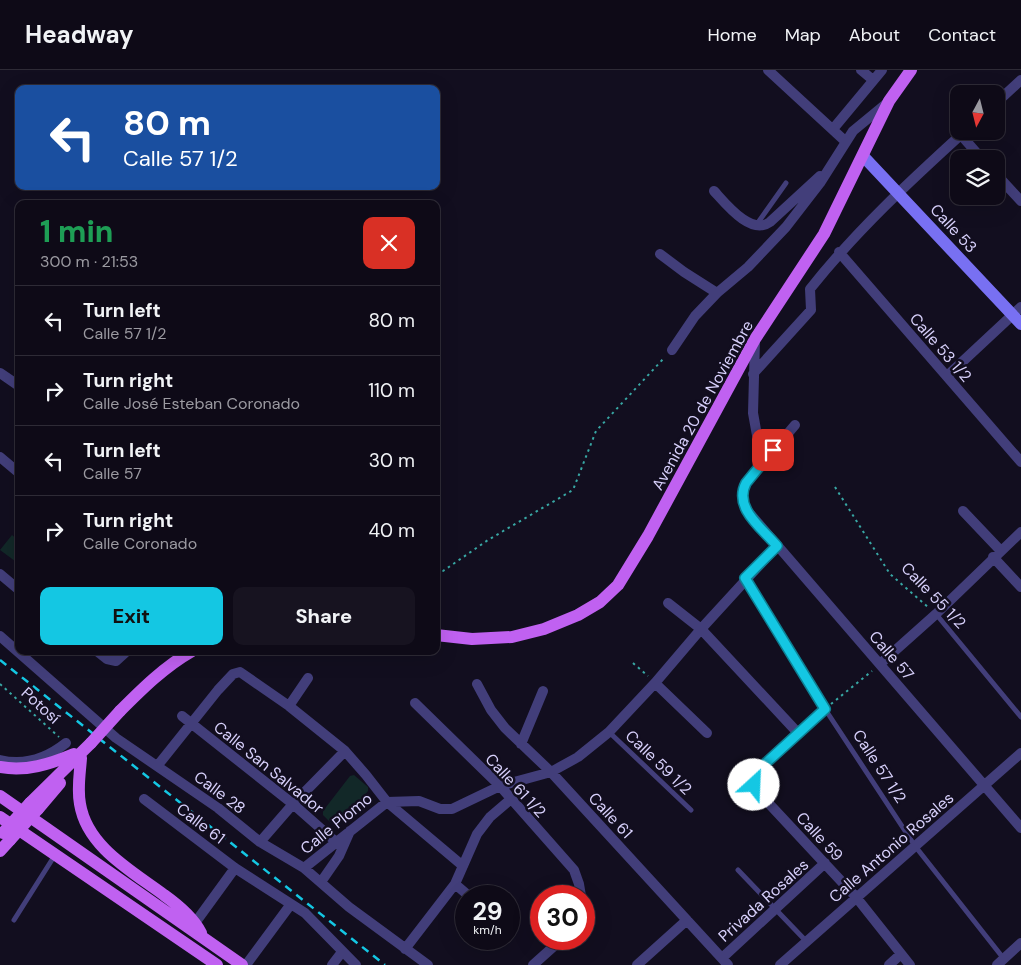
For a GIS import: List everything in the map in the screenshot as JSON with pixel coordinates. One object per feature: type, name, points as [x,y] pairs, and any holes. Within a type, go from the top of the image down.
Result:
[{"type":"main road","name":"Avenida 20 de Noviembre","points":[[440,635],[472,639],[512,637],[544,629],[578,615],[600,602],[618,585],[631,566],[755,339],[824,234],[890,101],[911,70]]},
{"type":"main road","points":[[0,851],[4,836],[34,806],[120,711],[149,682],[186,655]]},
{"type":"main road","points":[[0,767],[24,769],[35,767],[84,750]]},
{"type":"main road","points":[[84,750],[79,793],[80,806],[88,828],[105,850],[175,903],[195,923],[203,938]]},
{"type":"main road","points":[[0,796],[244,965]]},
{"type":"main road","points":[[0,817],[217,965]]},
{"type":"street","points":[[768,70],[845,141]]},
{"type":"street","points":[[861,70],[873,80]]},
{"type":"street","points":[[833,129],[882,70]]},
{"type":"street","points":[[1005,95],[1021,80]]},
{"type":"street","points":[[672,350],[695,316],[717,293],[748,267],[780,234],[809,198],[845,141],[859,125],[890,101]]},
{"type":"street","points":[[754,374],[811,310],[810,289],[839,252],[898,192],[955,140]]},
{"type":"street","name":"Calle 53","points":[[863,156],[1018,315]]},
{"type":"street","points":[[714,191],[738,214],[755,226],[761,227],[770,222],[830,167]]},
{"type":"street","points":[[1005,184],[1021,201]]},
{"type":"street","name":"Calle 53 1/2","points":[[839,252],[1021,462]]},
{"type":"street","points":[[660,254],[717,293]]},
{"type":"street","points":[[947,376],[1018,315]]},
{"type":"street","points":[[755,339],[753,412],[762,462]]},
{"type":"street","points":[[0,373],[15,383]]},
{"type":"street","points":[[762,462],[795,425]]},
{"type":"street","points":[[0,457],[15,470]]},
{"type":"street","name":"Calle 57","points":[[762,462],[743,489],[743,501],[748,513],[1021,828]]},
{"type":"street","points":[[963,511],[1021,587]]},
{"type":"street","points":[[880,664],[936,614],[996,554],[1021,532]]},
{"type":"street","points":[[387,802],[419,801],[440,809],[452,809],[500,786],[551,772],[578,757],[609,732],[656,683],[745,578],[777,546]]},
{"type":"street","points":[[0,574],[15,587]]},
{"type":"street","points":[[668,603],[701,629],[797,732],[825,709]]},
{"type":"street","name":"Calle 28","points":[[0,636],[15,646]]},
{"type":"street","name":"Calle 28","points":[[27,655],[116,738],[158,765],[218,808],[260,842],[304,868],[349,907],[428,965]]},
{"type":"street","points":[[103,655],[110,660],[116,661],[124,655]]},
{"type":"street","points":[[158,765],[233,674],[238,672],[244,673],[345,751],[371,780],[387,802],[463,866]]},
{"type":"street","points":[[289,706],[308,678]]},
{"type":"street","points":[[656,683],[707,733]]},
{"type":"street","name":"Calle 61","points":[[477,684],[498,720],[551,772],[725,962]]},
{"type":"street","points":[[521,744],[543,691]]},
{"type":"street","name":"Calle 61 1/2","points":[[415,703],[500,786],[574,870],[579,885]]},
{"type":"street","name":"Calle San Salvador","points":[[182,716],[293,804],[336,842]]},
{"type":"street","name":"Calle 59","points":[[797,732],[756,772],[754,785],[759,793],[856,897],[910,965]]},
{"type":"street","points":[[0,760],[16,762],[40,759],[52,754],[66,744]]},
{"type":"street","points":[[260,842],[293,804],[345,751]]},
{"type":"street","name":"Calle Antonio Rosales","points":[[780,965],[1021,753]]},
{"type":"street","name":"Calle 61","points":[[144,799],[235,868],[291,904],[318,925],[356,965]]},
{"type":"street","points":[[405,949],[455,884],[477,834],[490,817],[511,799]]},
{"type":"street","name":"Calle Plomo","points":[[304,868],[387,802]]},
{"type":"street","points":[[321,882],[339,856],[350,831]]},
{"type":"street","name":"Privada Rosales","points":[[725,962],[825,863]]},
{"type":"street","points":[[195,923],[235,868]]},
{"type":"street","points":[[244,965],[291,904]]},
{"type":"street","points":[[637,965],[687,920]]},
{"type":"street","points":[[1000,962],[1021,943]]},
{"type":"street","points":[[533,965],[550,950]]},
{"type":"street","points":[[332,965],[342,952]]},
{"type":"street","points":[[889,965],[901,954]]},
{"type":"lane","points":[[755,226],[786,183]]},
{"type":"lane","name":"Calle 57 1/2","points":[[745,578],[825,709],[915,846],[1000,962]]},
{"type":"lane","name":"Calle 55 1/2","points":[[936,614],[1021,717]]},
{"type":"lane","name":"Calle 59 1/2","points":[[609,732],[691,810]]},
{"type":"lane","points":[[14,920],[56,854]]},
{"type":"lane","points":[[738,870],[806,941]]},
{"type":"path","points":[[440,571],[488,540],[573,490],[596,431],[672,350]]},
{"type":"path","name":"Calle 55 1/2","points":[[834,487],[890,574],[936,614]]},
{"type":"path","points":[[633,663],[656,683]]},
{"type":"path","points":[[825,709],[880,664]]},
{"type":"path","name":"Potosí","points":[[0,684],[66,744]]},
{"type":"green space","points":[[12,535],[15,538],[15,561],[0,550]]},
{"type":"green space","points":[[354,775],[368,787],[368,791],[340,825],[335,827],[323,815],[323,811],[350,776]]},
{"type":"railway","points":[[0,660],[385,965]]},
{"type":"route","points":[[754,785],[756,772],[797,732],[825,709],[745,578],[777,546],[748,513],[742,498],[746,483],[773,450]]}]
